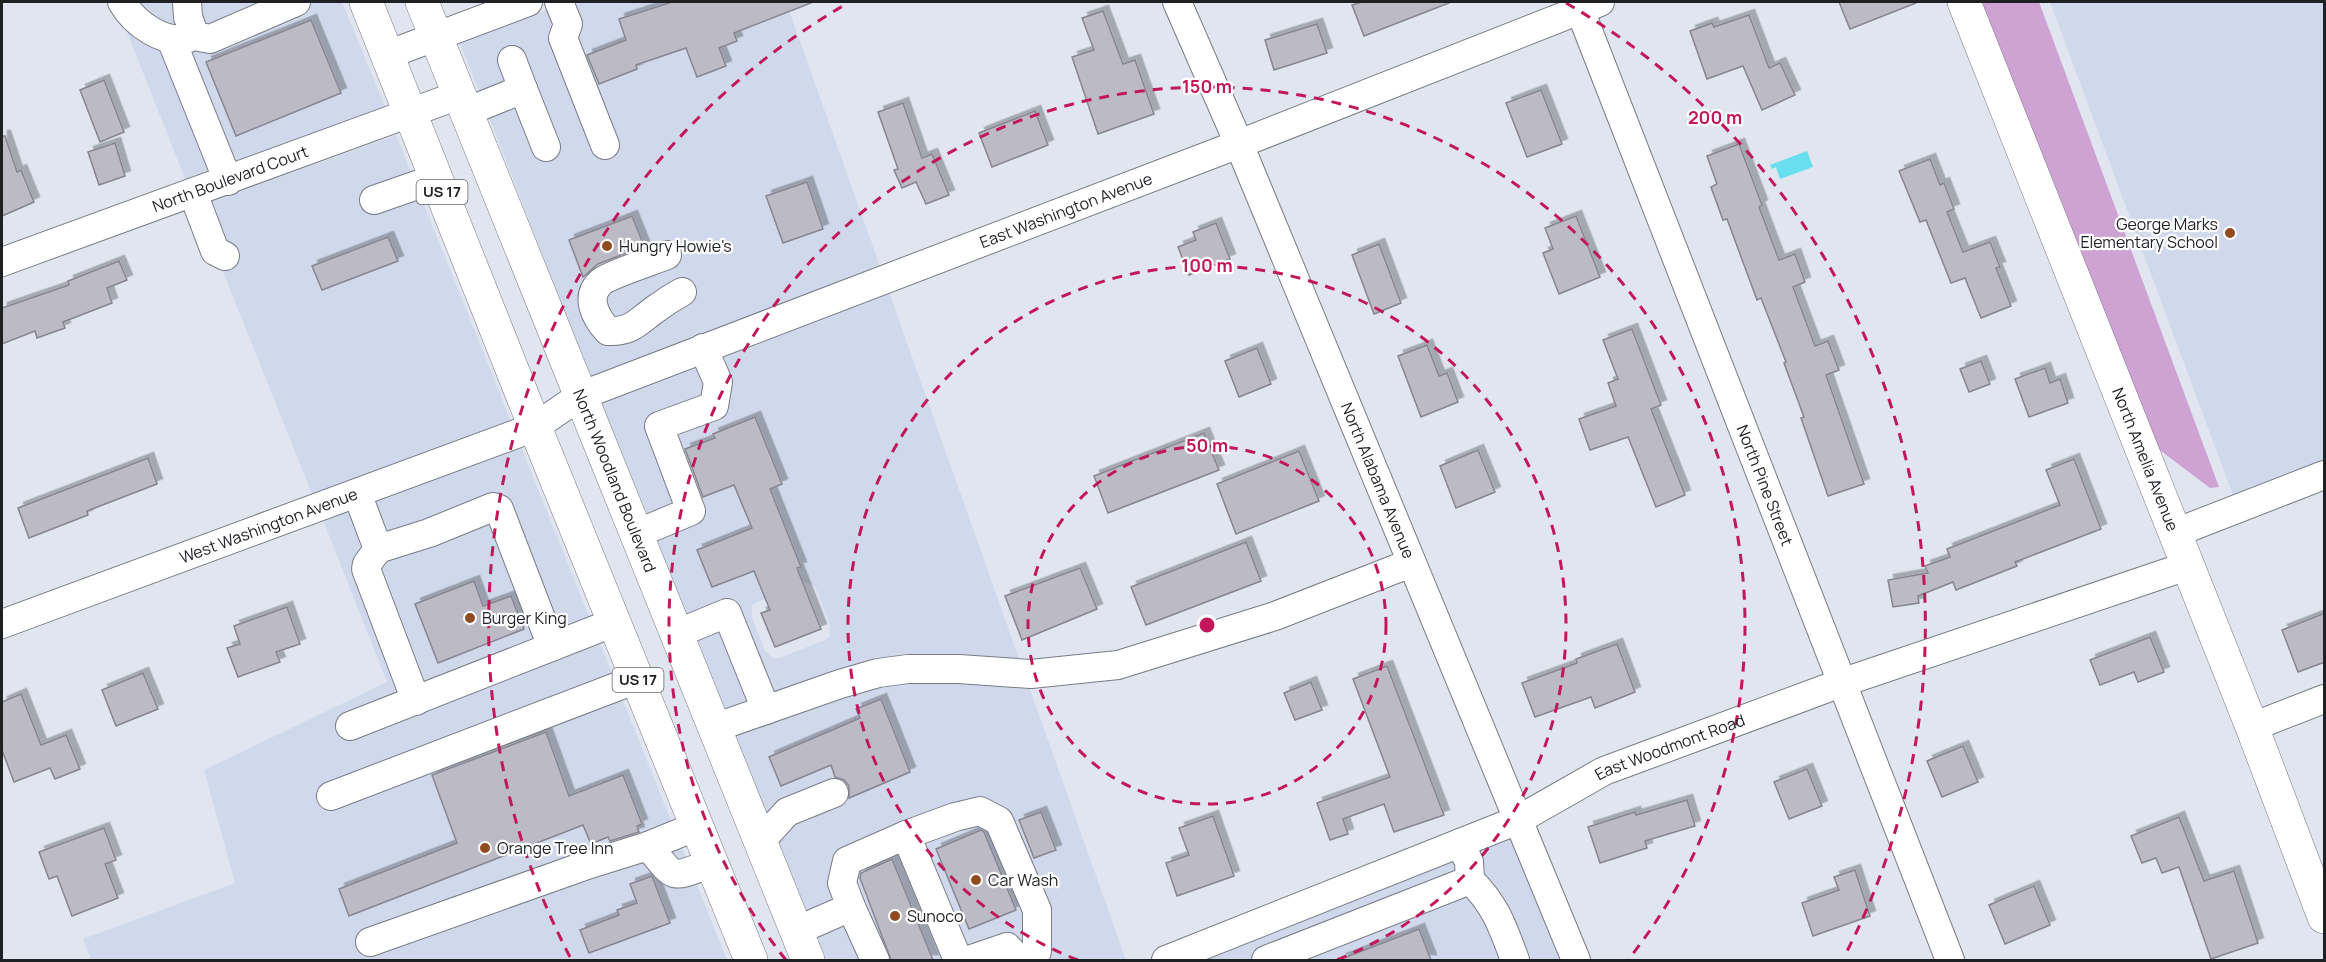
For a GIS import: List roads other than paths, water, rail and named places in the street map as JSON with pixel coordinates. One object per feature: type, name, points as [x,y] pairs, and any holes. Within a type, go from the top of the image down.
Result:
[{"type":"main road","name":"US 17","points":[[366,2],[751,960]]},
{"type":"main road","name":"North Woodland Boulevard","points":[[422,2],[802,946]]},
{"type":"main road","name":"North Amelia Avenue","points":[[1964,2],[2252,727],[2325,917]]},
{"type":"street","points":[[122,2],[141,24],[162,37],[210,39],[296,2]]},
{"type":"street","points":[[187,2],[188,17],[183,37],[228,181]]},
{"type":"street","points":[[387,55],[528,2]]},
{"type":"street","points":[[559,2],[568,24],[563,38],[605,146]]},
{"type":"street","name":"North Alabama Avenue","points":[[1177,2],[1239,144],[1576,960]]},
{"type":"street","name":"East Washington Avenue","points":[[535,427],[580,396],[1239,144],[1590,6]]},
{"type":"street","name":"North Pine Street","points":[[1590,6],[1841,683],[1950,960]]},
{"type":"street","points":[[512,60],[546,147]]},
{"type":"street","name":"North Boulevard Court","points":[[2,262],[411,114],[523,89]]},
{"type":"street","points":[[374,200],[436,178]]},
{"type":"street","points":[[193,193],[215,251],[225,256]]},
{"type":"street","points":[[667,255],[602,281],[594,292],[592,306],[597,320],[608,332],[621,332],[637,325],[681,292]]},
{"type":"street","points":[[636,534],[691,511],[658,426],[714,406],[718,382],[703,348]]},
{"type":"street","name":"West Washington Avenue","points":[[2,624],[535,427]]},
{"type":"street","points":[[2175,533],[2325,475]]},
{"type":"street","points":[[357,493],[372,557],[366,569],[416,701]]},
{"type":"street","points":[[372,557],[494,507],[499,509],[552,647]]},
{"type":"street","points":[[714,728],[840,684],[908,669],[959,669],[1031,674],[1118,664],[1275,616],[1411,562]]},
{"type":"street","name":"East Woodmont Road","points":[[1166,960],[1518,820],[1604,771],[1841,683],[2187,566]]},
{"type":"street","points":[[676,634],[727,613],[766,710]]},
{"type":"street","points":[[350,726],[615,622]]},
{"type":"street","points":[[331,796],[637,679]]},
{"type":"street","points":[[2252,727],[2325,699]]},
{"type":"street","points":[[760,842],[787,812],[834,793]]},
{"type":"street","points":[[874,960],[842,883],[847,861],[906,835],[955,817],[980,811],[999,821],[1037,910],[1037,951],[1034,960]]},
{"type":"street","points":[[370,942],[584,866],[648,846],[697,826]]},
{"type":"street","points":[[906,835],[958,960]]},
{"type":"street","points":[[1460,843],[1469,862],[1470,880],[1481,890],[1498,914],[1515,960]]},
{"type":"street","points":[[648,846],[669,872],[676,874],[712,864]]},
{"type":"street","points":[[1266,960],[1470,880]]},
{"type":"street","points":[[802,946],[851,907]]},
{"type":"street","points":[[969,960],[1007,947],[1019,960]]},
{"type":"water","points":[[1807,151],[1813,167],[1780,179],[1776,167],[1772,169],[1770,165]]},
{"type":"place","name":"George Marks Elementary School","points":[[2230,233]]},
{"type":"place","name":"Hungry Howie's","points":[[607,246]]},
{"type":"place","name":"Burger King","points":[[470,618]]},
{"type":"place","name":"Orange Tree Inn","points":[[485,848]]},
{"type":"place","name":"Car Wash","points":[[976,880]]},
{"type":"place","name":"Sunoco","points":[[895,916]]}]
